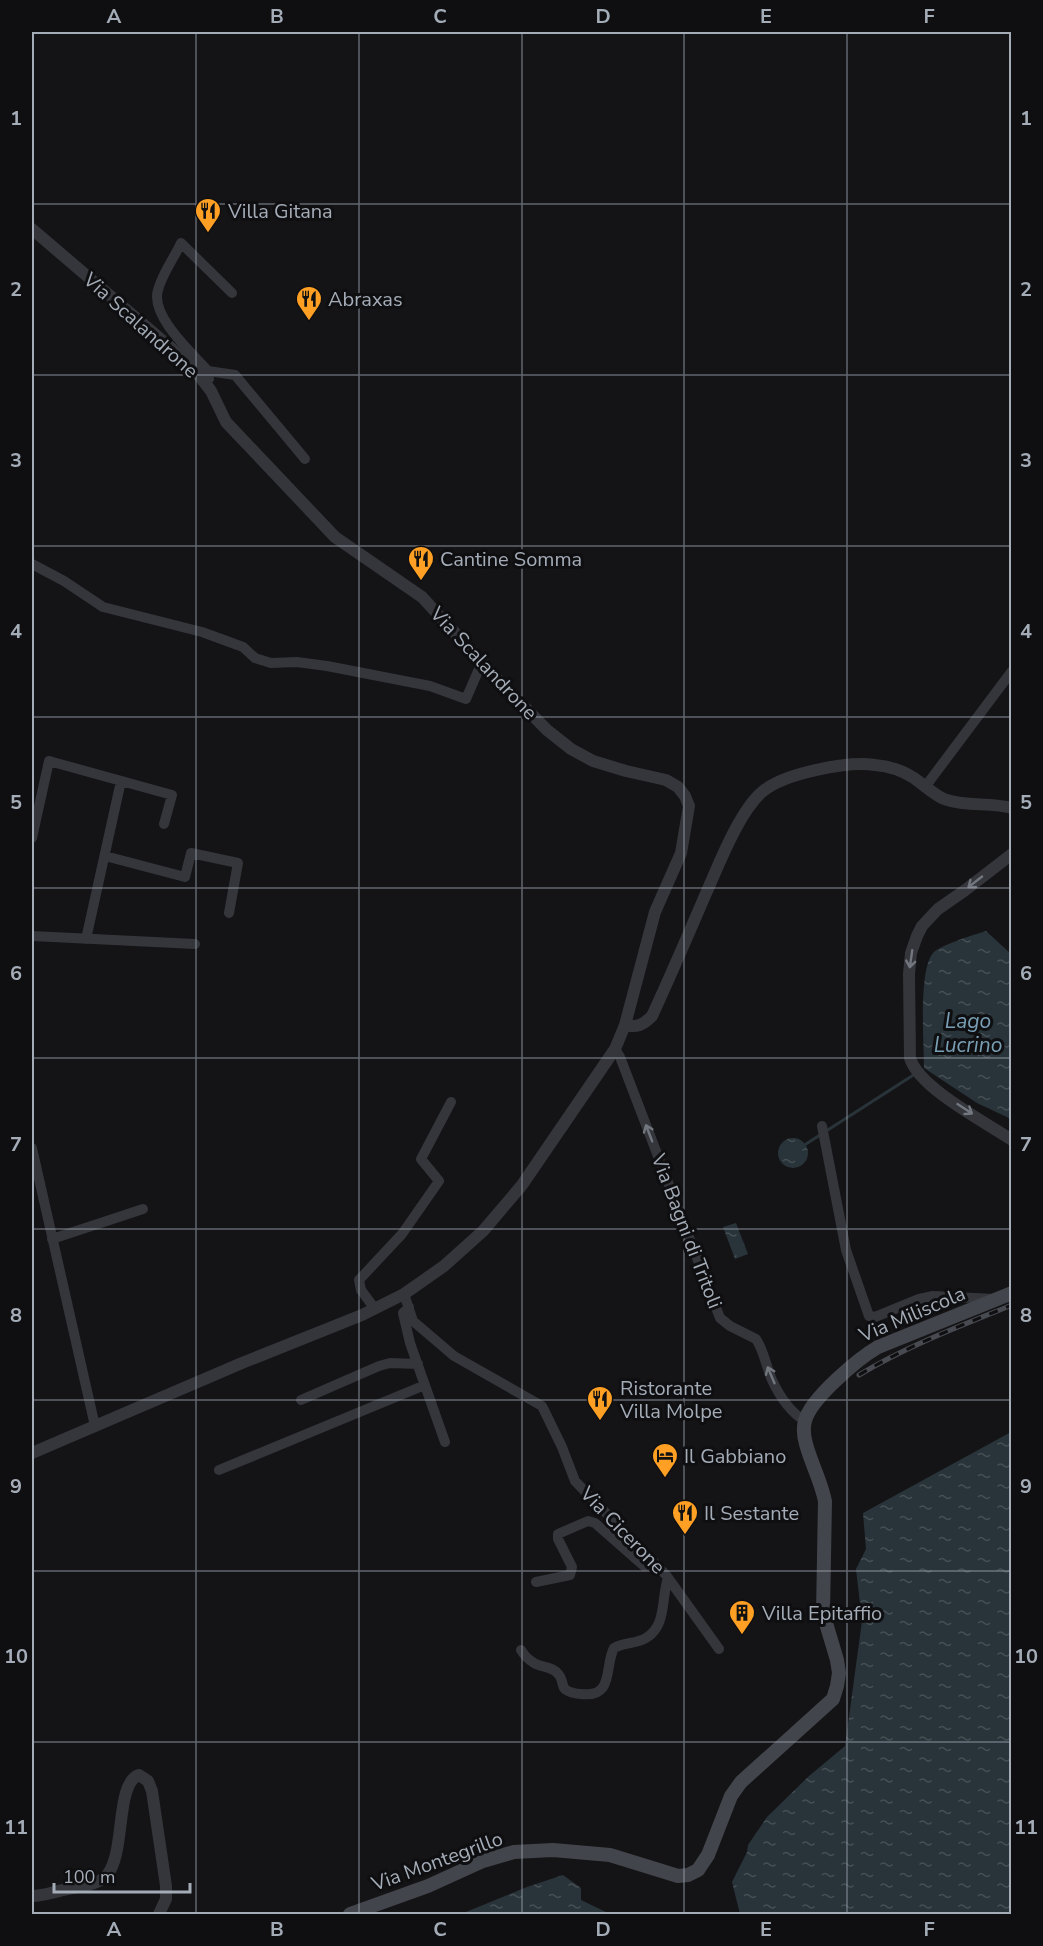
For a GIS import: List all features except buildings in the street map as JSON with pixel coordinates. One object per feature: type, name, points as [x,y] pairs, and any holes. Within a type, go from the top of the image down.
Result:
[{"type":"main road","name":"Via Miliscola","points":[[805,1421],[807,1414],[825,1393],[861,1357],[878,1347],[1005,1296]]},
{"type":"main road","name":"Via Montegrillo","points":[[350,1914],[428,1886],[483,1861],[514,1852],[553,1850],[610,1855],[678,1876],[688,1875],[698,1870],[708,1856],[731,1796],[741,1782],[833,1699],[837,1686],[839,1673],[837,1660],[823,1613],[825,1501],[823,1489],[805,1442],[805,1421]]},
{"type":"street","name":"Via Scalandrone","points":[[32,229],[191,365],[210,391],[226,422],[335,537],[422,597],[547,730],[571,749],[593,761],[666,780],[678,787],[685,796],[689,806],[681,853],[655,912],[625,1025]]},
{"type":"street","points":[[210,391],[208,371],[164,320],[158,307],[157,291],[181,243],[232,293]]},
{"type":"street","points":[[208,371],[235,375],[305,459]]},
{"type":"street","points":[[32,564],[64,581],[104,607],[202,632],[243,647],[255,658],[271,663],[297,662],[339,668],[430,686],[466,699],[482,662]]},
{"type":"street","points":[[925,787],[1011,671]]},
{"type":"street","points":[[32,838],[49,761],[172,795],[164,824]]},
{"type":"street","points":[[32,1453],[404,1294],[444,1266],[483,1231],[522,1185],[615,1049],[625,1025],[635,1028],[652,1016],[723,855],[751,805],[761,792],[775,783],[792,777],[855,764],[888,767],[913,777],[943,798],[1011,808]]},
{"type":"street","points":[[86,939],[121,781]]},
{"type":"street","points":[[105,856],[186,877],[190,853],[238,863],[230,913]]},
{"type":"street","points":[[1011,854],[938,909],[922,926],[911,952],[909,974],[910,1058],[917,1071],[940,1093],[1011,1140]]},
{"type":"street","points":[[32,936],[195,944]]},
{"type":"street","name":"Via Bagni di Tritoli","points":[[615,1049],[720,1318],[730,1326],[756,1339],[772,1380],[782,1397],[795,1414],[805,1421]]},
{"type":"street","points":[[375,1308],[361,1290],[358,1280],[402,1233],[439,1181],[421,1159],[451,1102]]},
{"type":"street","points":[[823,1131],[846,1250],[869,1316],[875,1317],[919,1299],[933,1296],[1005,1296]]},
{"type":"street","points":[[32,1148],[35,1180],[52,1239],[95,1426]]},
{"type":"street","points":[[52,1239],[143,1209]]},
{"type":"street","name":"Via Cicerone","points":[[404,1294],[414,1321],[454,1356],[542,1407],[562,1447],[575,1481],[668,1578],[719,1649]]},
{"type":"street","points":[[958,1297],[958,1315]]},
{"type":"street","points":[[409,1307],[403,1313],[410,1343],[445,1442]]},
{"type":"street","points":[[301,1400],[379,1366],[390,1363],[418,1364]]},
{"type":"street","points":[[219,1470],[425,1385]]},
{"type":"street","points":[[536,1582],[570,1575],[572,1567],[558,1539],[558,1534],[588,1521],[596,1522],[644,1566],[654,1562]]},
{"type":"street","points":[[521,1650],[534,1664],[553,1670],[560,1675],[564,1688],[568,1691],[591,1695],[599,1692],[608,1677],[614,1648],[646,1638],[655,1631],[660,1623],[668,1578]]},
{"type":"street","points":[[32,1896],[95,1883],[106,1876],[114,1865],[118,1848],[126,1790],[130,1780],[139,1775],[148,1780],[152,1791],[166,1886],[166,1899],[159,1914]]},
{"type":"water","name":"Lago Lucrino","points":[[986,931],[1011,954],[1011,1119],[977,1103],[924,1068],[924,989],[929,960],[934,952],[944,946]]},
{"type":"water","points":[[793,1138],[804,1142],[808,1153],[804,1164],[793,1168],[782,1164],[778,1153],[782,1142]]},
{"type":"water","points":[[736,1223],[748,1254],[735,1259],[723,1227]]},
{"type":"water","points":[[1011,1432],[1011,1914],[740,1914],[732,1882],[747,1852],[748,1845],[767,1817],[809,1776],[845,1746],[862,1621],[856,1569],[866,1549],[863,1513]]},
{"type":"water","points":[[563,1875],[581,1888],[581,1900],[610,1914],[461,1914],[527,1887]]},
{"type":"waterway","points":[[806,1144],[915,1074]]},
{"type":"railway","points":[[859,1375],[915,1346],[1012,1305]]},
{"type":"place","name":"Villa Gitana","points":[[208,234]]},
{"type":"place","name":"Abraxas","points":[[309,322]]},
{"type":"place","name":"Cantine Somma","points":[[421,582]]},
{"type":"place","name":"Ristorante Villa Molpe","points":[[600,1422]]},
{"type":"place","name":"Il Gabbiano","points":[[665,1479]]},
{"type":"place","name":"Il Sestante","points":[[685,1536]]},
{"type":"place","name":"Villa Epitaffio","points":[[742,1636]]}]
